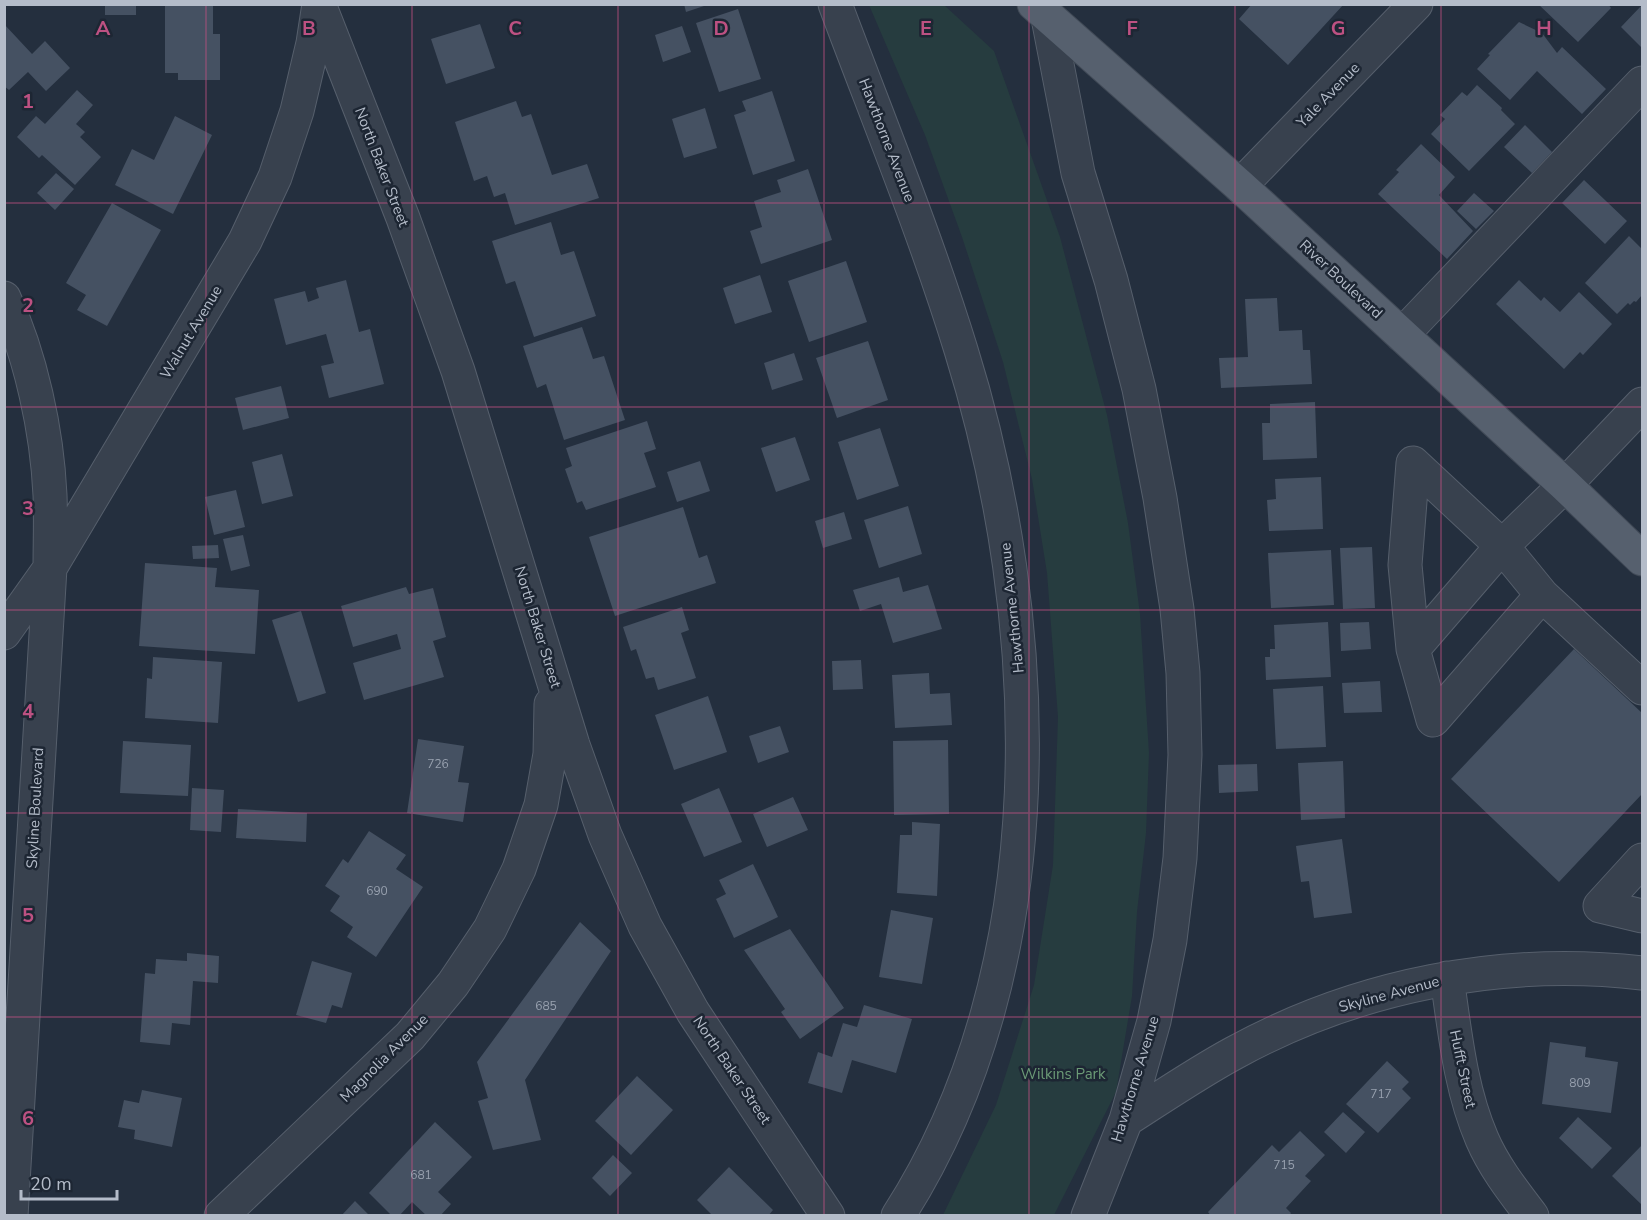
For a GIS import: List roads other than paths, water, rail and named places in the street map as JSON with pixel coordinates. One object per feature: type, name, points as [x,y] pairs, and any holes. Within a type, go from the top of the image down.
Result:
[{"type":"main road","name":"River Boulevard","points":[[1041,11],[1240,186],[1565,485],[1642,559]]},
{"type":"street","name":"Walnut Avenue","points":[[4,633],[50,568],[245,241],[275,177],[297,111],[313,43],[319,4]]},
{"type":"street","name":"North Baker Street","points":[[319,4],[403,218],[458,371],[573,745],[605,835],[645,926],[693,1012],[828,1215]]},
{"type":"street","name":"Hawthorne Avenue","points":[[835,4],[910,198],[962,350],[986,440],[1005,532],[1017,624],[1021,706],[1021,811],[1014,895],[1000,966],[976,1050],[950,1118],[911,1196],[898,1215]]},
{"type":"street","name":"Yale Avenue","points":[[1240,186],[1402,9]]},
{"type":"street","name":"Hawthorne Avenue","points":[[1041,11],[1078,173],[1111,280],[1139,388],[1160,498],[1177,609],[1183,673],[1185,755],[1179,870],[1170,940],[1154,1021],[1126,1120],[1088,1215]]},
{"type":"street","points":[[1402,334],[1642,83]]},
{"type":"street","name":"Skyline Boulevard","points":[[4,298],[28,366],[42,429],[50,493],[50,568],[11,1215]]},
{"type":"street","points":[[1413,649],[1502,546],[1565,485],[1642,404]]},
{"type":"street","points":[[1542,595],[1433,720],[1413,649],[1405,564],[1413,463],[1502,546],[1542,595],[1642,687]]},
{"type":"street","name":"Magnolia Avenue","points":[[221,1215],[410,1036],[453,984],[490,929],[519,869],[541,805],[548,764],[551,707],[539,630]]},
{"type":"street","points":[[1642,860],[1600,906],[1642,916]]},
{"type":"street","name":"Skyline Avenue","points":[[1126,1120],[1234,1053],[1299,1022],[1366,997],[1447,978],[1534,969],[1605,969],[1642,973]]},
{"type":"street","name":"Hufft Street","points":[[1447,978],[1459,1062],[1470,1107],[1482,1140],[1504,1180],[1532,1215]]},
{"type":"park label","name":"Wilkins Park","points":[[1063,1074]]}]
